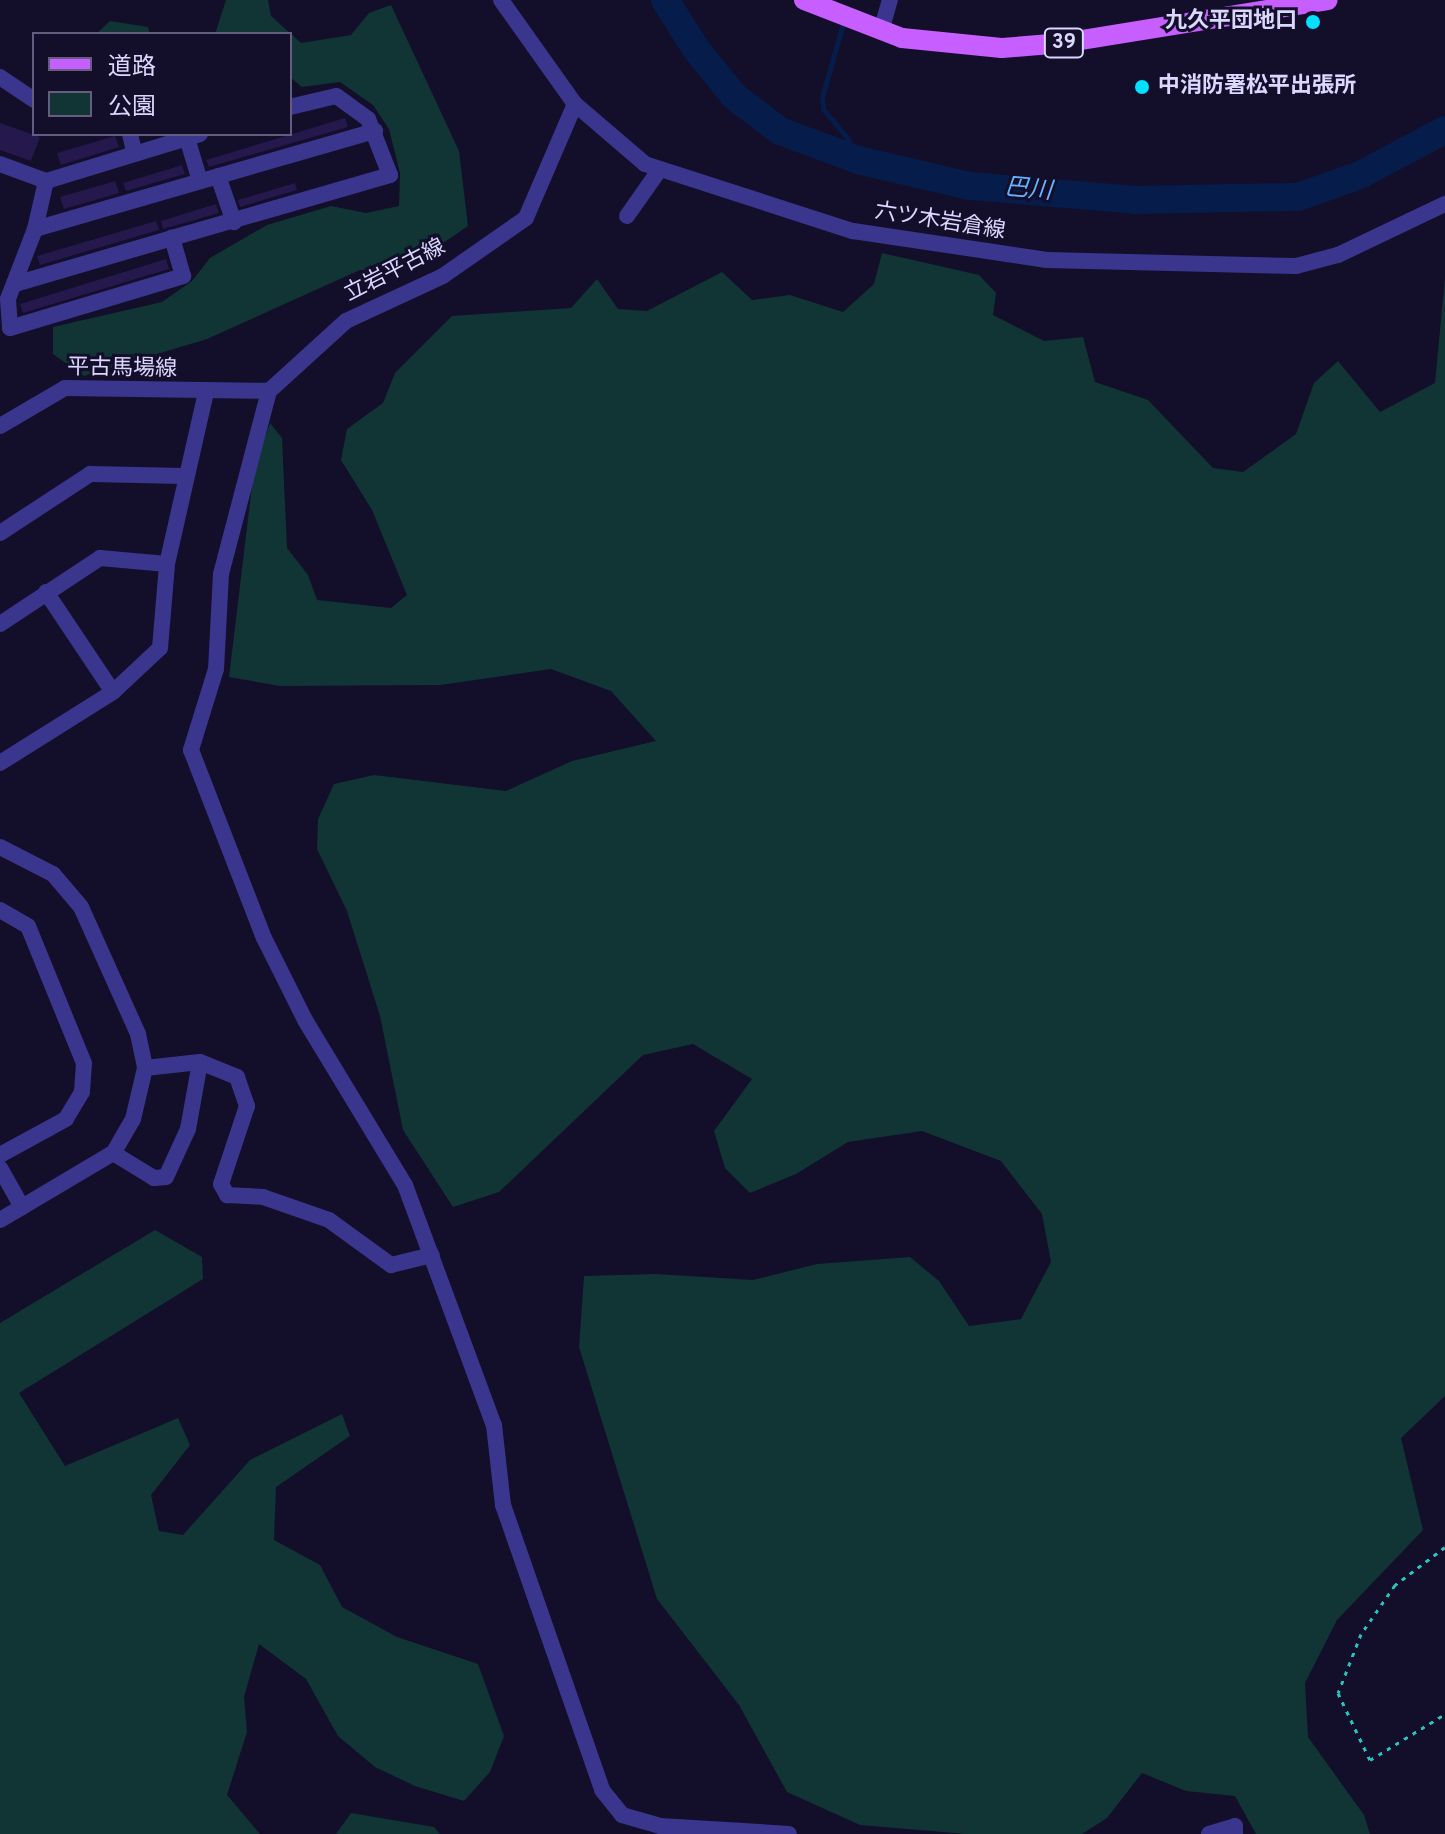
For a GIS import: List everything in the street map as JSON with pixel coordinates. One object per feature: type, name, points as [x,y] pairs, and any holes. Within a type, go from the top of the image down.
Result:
[{"type":"main road","name":"39","points":[[804,0],[881,31],[951,47],[1002,48],[1063,43],[1328,0]]},
{"type":"street","name":"六ツ木岩倉線","points":[[501,0],[575,104],[645,164],[853,231],[967,251],[1170,267],[1296,266],[1338,255],[1445,204]]},
{"type":"street","points":[[881,31],[890,0]]},
{"type":"street","points":[[0,77],[32,99]]},
{"type":"street","points":[[15,284],[390,175],[375,131],[336,96],[292,107]]},
{"type":"street","name":"立岩平古線","points":[[269,391],[346,321],[443,276],[526,218],[575,104]]},
{"type":"street","points":[[35,229],[375,131]]},
{"type":"street","points":[[130,136],[134,151]]},
{"type":"street","points":[[0,164],[46,181],[134,151],[194,136],[200,181]]},
{"type":"street","points":[[627,216],[660,169]]},
{"type":"street","points":[[218,176],[234,222]]},
{"type":"street","points":[[46,181],[35,229],[8,299],[10,328],[183,276],[172,238]]},
{"type":"street","name":"平古馬場線","points":[[0,426],[65,388],[206,393],[269,391]]},
{"type":"street","points":[[269,391],[221,574],[216,669],[191,750],[264,938],[305,1020],[405,1185],[494,1425],[503,1505],[602,1790],[622,1815],[660,1826],[789,1834]]},
{"type":"street","points":[[0,763],[113,692],[160,648],[167,564],[184,476],[206,393]]},
{"type":"street","points":[[0,533],[90,474],[184,476]]},
{"type":"street","points":[[0,624],[100,558],[167,564]]},
{"type":"street","points":[[46,592],[113,692]]},
{"type":"street","points":[[0,847],[53,874],[81,907],[138,1034],[145,1068],[133,1119],[113,1153],[0,1220]]},
{"type":"street","points":[[0,910],[28,926],[84,1063],[82,1092],[66,1119],[0,1155]]},
{"type":"street","points":[[145,1068],[200,1062],[237,1077],[246,1100],[221,1184],[227,1195],[263,1197],[329,1220],[391,1265],[432,1255]]},
{"type":"street","points":[[113,1153],[154,1178],[166,1177],[188,1129],[200,1062]]},
{"type":"street","points":[[0,1168],[22,1207]]},
{"type":"street","points":[[1209,1834],[1235,1826],[1235,1834]]},
{"type":"path","points":[[1445,1547],[1395,1585],[1361,1634],[1338,1693],[1370,1760],[1445,1714]]},
{"type":"green space","points":[[226,0],[268,0],[271,16],[289,32],[216,32]]},
{"type":"green space","points":[[391,5],[459,151],[468,226],[405,269],[360,270],[207,339],[84,376],[53,354],[53,327],[162,302],[192,281],[210,258],[267,225],[331,206],[366,213],[399,206],[400,173],[389,129],[373,105],[340,82],[302,87],[292,79],[292,35],[301,43],[351,35],[369,13]]},
{"type":"green space","points":[[110,21],[148,27],[149,32],[98,32]]},
{"type":"green space","points":[[882,253],[979,275],[996,293],[993,315],[1044,341],[1083,337],[1095,382],[1148,400],[1213,468],[1243,472],[1296,434],[1314,383],[1338,361],[1380,412],[1435,383],[1445,277],[1445,1396],[1401,1438],[1423,1530],[1337,1620],[1305,1683],[1308,1737],[1364,1815],[1370,1834],[1256,1834],[1235,1796],[1186,1791],[1142,1773],[1107,1818],[1082,1834],[966,1834],[860,1825],[787,1792],[739,1705],[657,1599],[579,1347],[584,1276],[656,1274],[753,1280],[817,1264],[910,1257],[939,1281],[969,1326],[1021,1319],[1051,1262],[1042,1214],[1001,1161],[922,1131],[848,1142],[796,1174],[750,1193],[725,1168],[714,1131],[752,1079],[693,1044],[643,1055],[499,1192],[453,1207],[403,1130],[380,1016],[347,911],[317,849],[318,819],[334,784],[374,775],[506,791],[572,761],[656,741],[611,691],[551,669],[440,685],[280,686],[229,677],[254,469],[270,423],[282,438],[287,548],[308,575],[317,600],[391,608],[407,595],[372,510],[341,460],[347,429],[383,403],[395,373],[452,316],[571,308],[597,279],[618,309],[647,311],[722,272],[752,300],[790,295],[843,312],[874,284]]},
{"type":"green space","points":[[155,1230],[202,1257],[203,1279],[19,1393],[65,1466],[178,1418],[190,1445],[151,1495],[159,1531],[183,1535],[250,1460],[342,1414],[350,1436],[276,1487],[274,1540],[320,1565],[342,1607],[397,1637],[478,1664],[504,1736],[490,1772],[464,1801],[415,1786],[375,1767],[338,1736],[306,1679],[259,1644],[244,1697],[247,1732],[227,1795],[260,1834],[0,1834],[0,1323]]},
{"type":"green space","points":[[351,1813],[434,1827],[440,1834],[336,1834]]},
{"type":"building","points":[[345,118],[348,127],[209,167],[206,160],[292,136]]},
{"type":"building","points":[[0,123],[40,137],[31,161],[0,150]]},
{"type":"building","points":[[115,136],[119,147],[61,165],[57,153]]},
{"type":"building","points":[[182,165],[185,174],[126,191],[123,183]]},
{"type":"building","points":[[115,181],[119,193],[64,209],[60,197]]},
{"type":"building","points":[[295,183],[297,190],[240,207],[238,200]]},
{"type":"building","points":[[216,204],[219,213],[163,229],[161,221]]},
{"type":"building","points":[[156,221],[159,230],[40,265],[37,256]]},
{"type":"building","points":[[166,259],[169,269],[23,313],[20,304]]},
{"type":"waterway","name":"巴川","points":[[665,0],[696,49],[734,96],[780,131],[858,160],[970,186],[1135,200],[1298,197],[1360,175],[1445,130]]},
{"type":"waterway","points":[[844,20],[822,97],[823,109],[848,139],[857,165]]},
{"type":"place","name":"九久平団地口","points":[[1313,22]]},
{"type":"place","name":"中消防署松平出張所","points":[[1142,87]]}]
